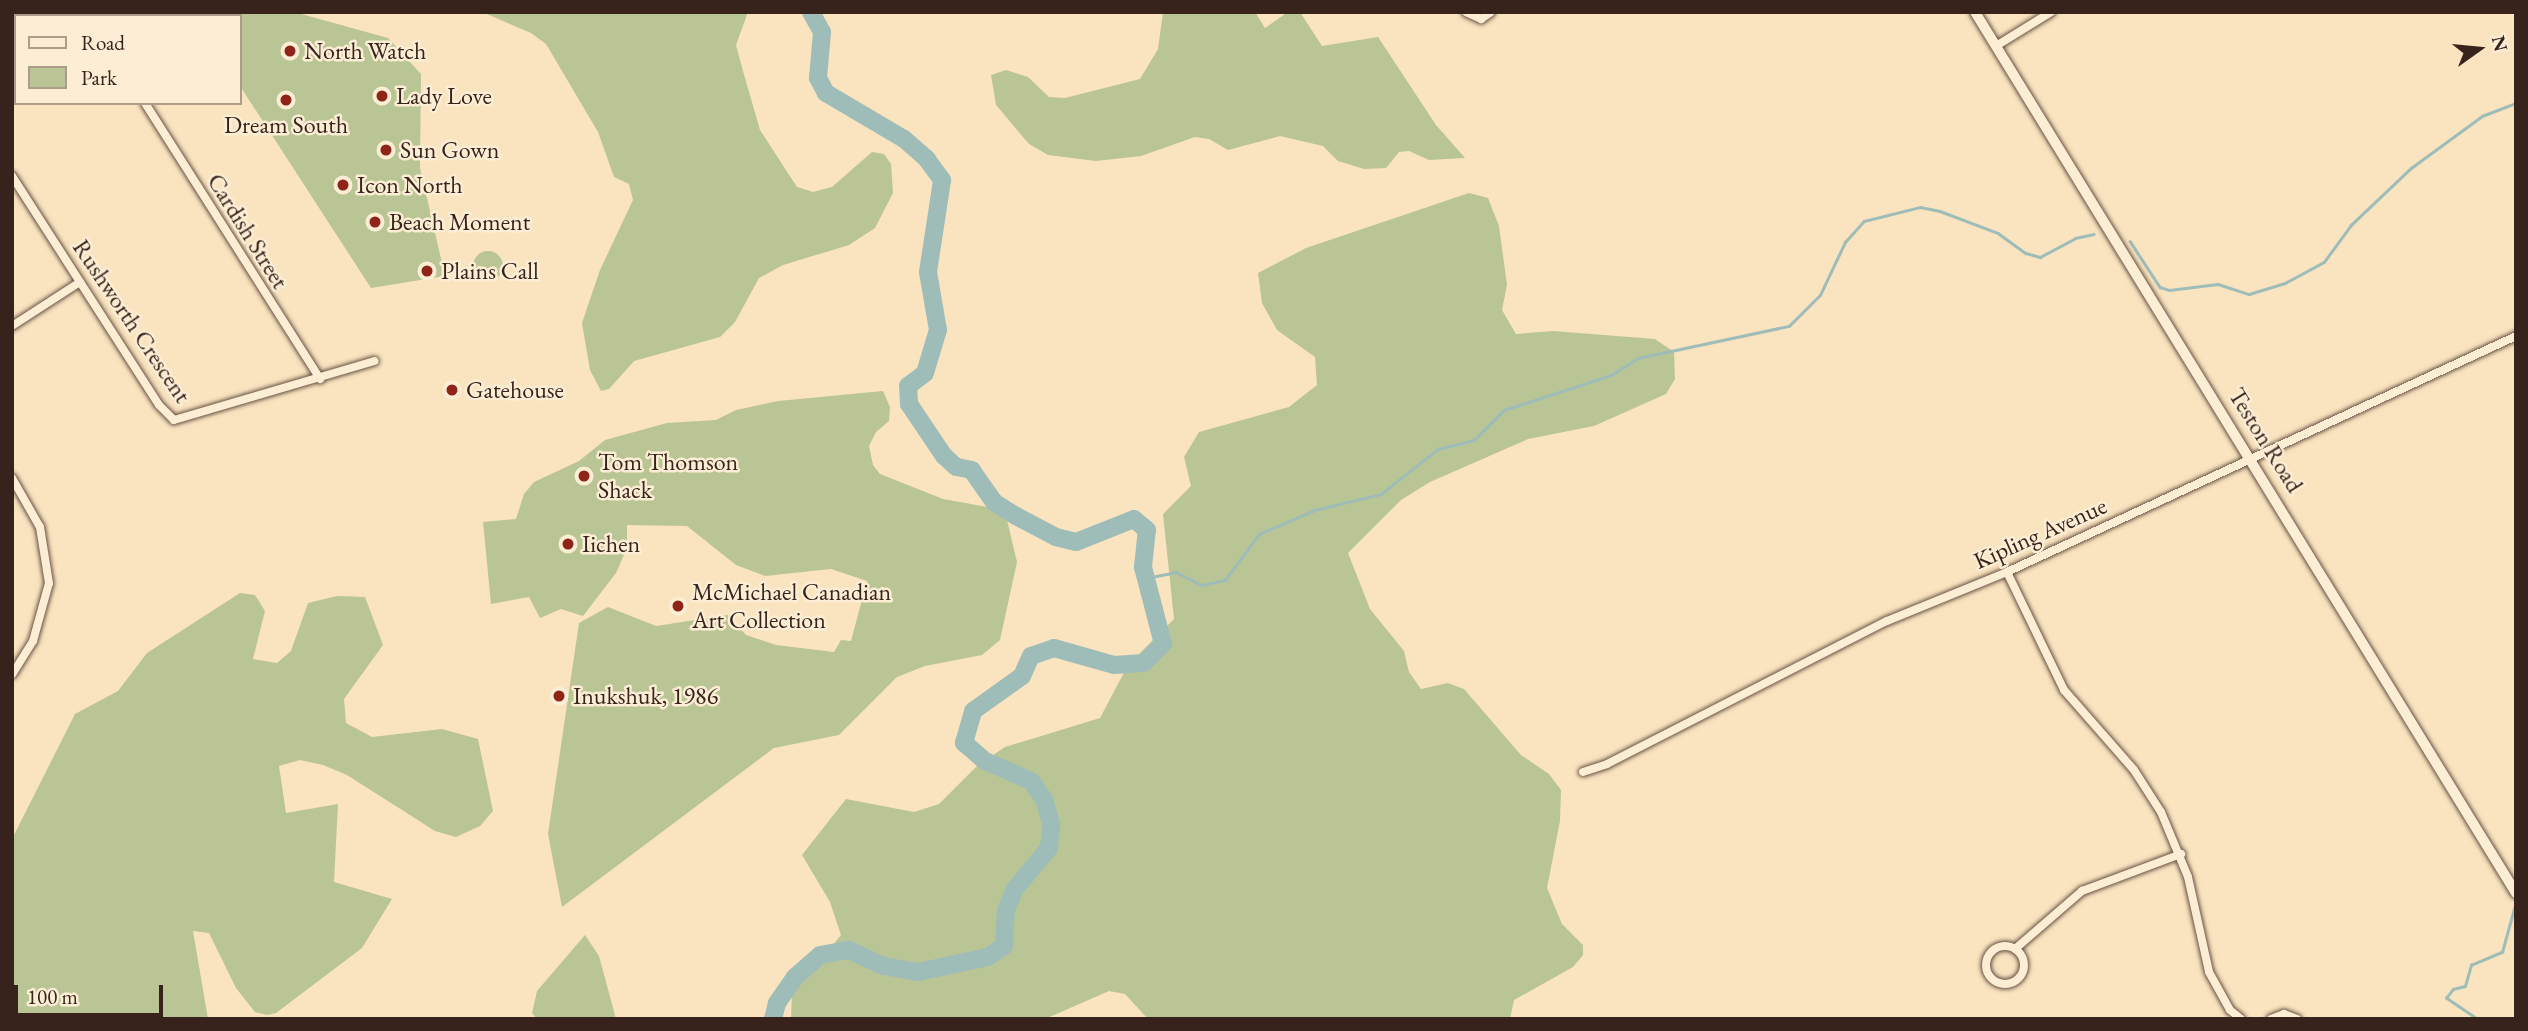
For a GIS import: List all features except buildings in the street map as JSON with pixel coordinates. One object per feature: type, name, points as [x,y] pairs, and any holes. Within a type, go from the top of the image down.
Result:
[{"type":"street","points":[[1466,12],[1481,19],[1491,12]]},
{"type":"street","name":"Teston Road","points":[[1975,12],[2252,457],[2516,893]]},
{"type":"street","points":[[1996,46],[2052,12]]},
{"type":"street","name":"Cardish Street","points":[[146,105],[320,379]]},
{"type":"street","name":"Rushworth Crescent","points":[[12,176],[159,405],[174,420],[320,379],[373,361]]},
{"type":"street","points":[[12,326],[80,282]]},
{"type":"street","name":"Kipling Avenue","points":[[1583,772],[1607,764],[1887,621],[2007,572],[2516,336]]},
{"type":"street","points":[[12,478],[40,527],[49,583],[33,640],[12,674]]},
{"type":"street","points":[[2007,572],[2063,690],[2141,781],[2181,854],[2209,972],[2230,1010],[2241,1019]]},
{"type":"street","points":[[2015,949],[2081,891],[2181,854]]},
{"type":"street","points":[[2004,946],[2015,949],[2024,966],[2020,978],[2009,984],[1996,982],[1987,973],[1988,955],[2004,946]]},
{"type":"street","points":[[2272,1019],[2284,1014],[2297,1019]]},
{"type":"green space","points":[[294,12],[388,38],[421,74],[420,168],[445,276],[371,288],[242,89],[242,14],[216,14]]},
{"type":"green space","points":[[482,12],[748,12],[736,45],[743,71],[760,130],[797,187],[813,192],[832,187],[872,152],[884,154],[891,164],[893,193],[875,228],[849,245],[783,265],[759,278],[735,322],[720,337],[634,361],[609,389],[601,391],[590,370],[582,323],[600,270],[633,200],[629,184],[614,177],[598,132],[546,44],[531,33]]},
{"type":"green space","points":[[1163,12],[1255,12],[1265,28],[1288,12],[1300,12],[1322,46],[1378,37],[1436,125],[1465,158],[1429,160],[1409,151],[1399,152],[1386,168],[1364,169],[1338,161],[1323,146],[1280,136],[1228,150],[1209,139],[1195,137],[1141,156],[1096,161],[1048,155],[1029,144],[996,105],[991,75],[1006,70],[1028,77],[1049,97],[1065,98],[1140,79],[1158,49]]},
{"type":"green space","points":[[1469,193],[1488,198],[1499,226],[1507,285],[1502,310],[1516,334],[1553,331],[1655,339],[1674,352],[1675,379],[1666,394],[1594,426],[1528,439],[1430,482],[1401,500],[1348,553],[1370,609],[1404,651],[1409,672],[1421,689],[1448,683],[1464,689],[1521,755],[1549,774],[1561,790],[1560,821],[1547,888],[1562,924],[1583,945],[1583,955],[1573,967],[1514,1000],[1510,1019],[1148,1019],[1125,994],[1109,991],[1045,1019],[791,1019],[792,994],[841,935],[830,902],[802,855],[846,799],[914,812],[939,804],[978,765],[1005,747],[1100,718],[1128,665],[1174,619],[1163,514],[1191,486],[1184,457],[1199,432],[1289,407],[1317,385],[1315,357],[1277,330],[1262,303],[1258,273],[1306,248]]},
{"type":"green space","points":[[488,251],[499,255],[503,266],[499,277],[488,281],[477,277],[473,266],[477,255]]},
{"type":"green space","points":[[883,391],[890,407],[889,421],[876,432],[869,446],[873,465],[880,474],[943,499],[993,508],[1003,512],[1007,520],[1017,562],[1000,640],[982,655],[925,666],[897,677],[839,735],[774,748],[562,907],[548,834],[579,623],[608,607],[656,626],[728,615],[746,635],[776,645],[834,652],[841,640],[851,641],[867,581],[831,569],[765,576],[736,565],[687,526],[627,525],[627,548],[616,573],[583,616],[561,609],[540,618],[529,597],[491,604],[483,522],[516,519],[524,494],[534,482],[579,461],[605,440],[667,423],[716,420],[736,410],[778,401]]},
{"type":"green space","points":[[240,593],[255,595],[265,611],[253,659],[277,663],[291,651],[308,603],[337,596],[365,597],[383,645],[344,699],[346,723],[372,737],[442,729],[478,739],[493,811],[480,826],[456,837],[435,831],[347,775],[323,765],[300,760],[279,766],[286,813],[338,804],[334,882],[392,899],[362,948],[276,1013],[267,1015],[255,1012],[236,988],[209,933],[193,931],[208,1019],[12,1019],[12,839],[75,714],[118,691],[147,653]]},
{"type":"green space","points":[[585,935],[599,956],[616,1019],[537,1019],[532,1013],[537,991]]},
{"type":"waterway","points":[[773,1019],[777,1003],[795,977],[820,955],[849,950],[884,966],[918,972],[988,957],[1004,946],[1006,911],[1014,890],[1049,848],[1051,824],[1045,801],[1031,781],[985,761],[964,743],[973,711],[1022,676],[1031,656],[1054,648],[1114,665],[1144,663],[1163,644],[1143,567],[1147,530],[1134,519],[1076,542],[1056,537],[1016,516],[994,502],[972,470],[956,467],[944,456],[909,404],[908,386],[925,373],[938,330],[928,272],[942,180],[927,159],[904,139],[826,93],[818,78],[822,32],[811,12]]},
{"type":"waterway","points":[[2130,241],[2160,287],[2169,290],[2218,284],[2249,294],[2285,283],[2324,262],[2351,225],[2411,168],[2482,116],[2516,103]]},
{"type":"waterway","points":[[1146,578],[1176,572],[1202,585],[1225,580],[1259,534],[1315,510],[1381,494],[1438,449],[1474,440],[1504,410],[1611,375],[1638,358],[1789,326],[1820,295],[1845,242],[1864,221],[1920,207],[1940,211],[1998,233],[2026,253],[2040,257],[2075,238],[2094,234]]},
{"type":"waterway","points":[[2477,1019],[2446,998],[2453,989],[2465,986],[2471,965],[2502,952],[2515,905]]},
{"type":"place","name":"North Watch","points":[[290,51]]},
{"type":"place","name":"Lady Love","points":[[382,96]]},
{"type":"place","name":"Dream South","points":[[286,100]]},
{"type":"place","name":"Sun Gown","points":[[386,150]]},
{"type":"place","name":"Icon North","points":[[343,185]]},
{"type":"place","name":"Beach Moment","points":[[375,222]]},
{"type":"place","name":"Plains Call","points":[[427,271]]},
{"type":"place","name":"Gatehouse","points":[[452,390]]},
{"type":"place","name":"Tom Thomson Shack","points":[[584,476]]},
{"type":"place","name":"Iichen","points":[[568,544]]},
{"type":"place","name":"McMichael Canadian Art Collection","points":[[678,606]]},
{"type":"place","name":"Inukshuk, 1986","points":[[559,696]]}]
